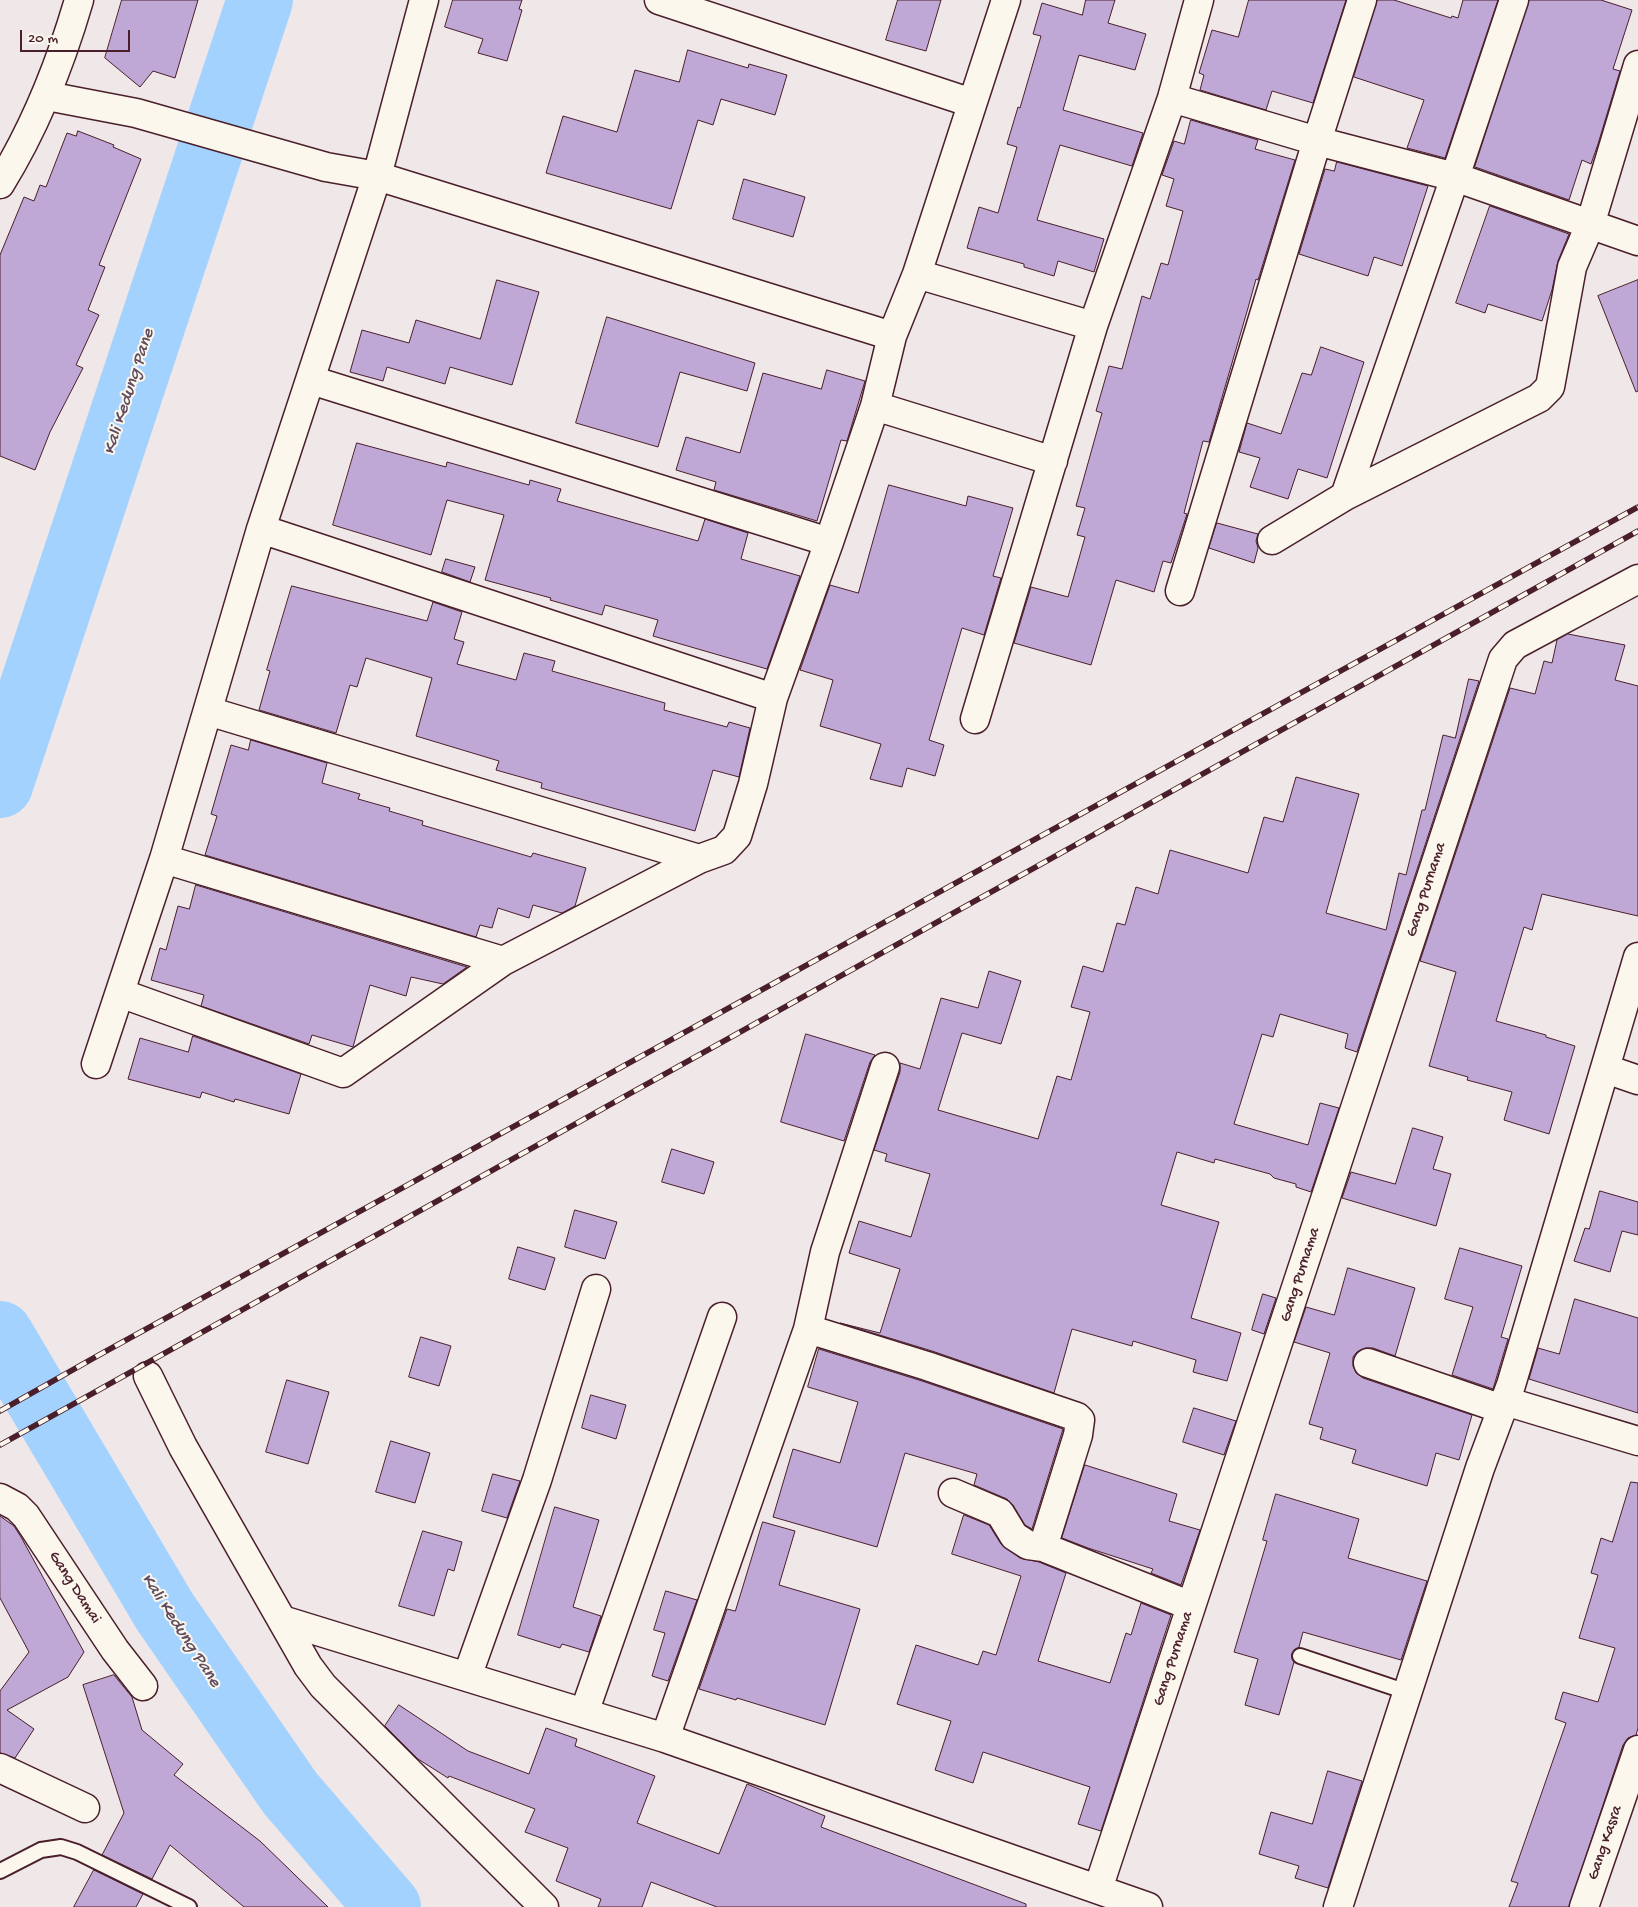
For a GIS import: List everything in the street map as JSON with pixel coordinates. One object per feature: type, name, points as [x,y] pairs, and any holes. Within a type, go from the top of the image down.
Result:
[{"type":"main road","points":[[1,179],[27,137],[47,96],[68,40],[79,0]]},
{"type":"main road","points":[[96,1064],[164,859],[261,530],[377,176],[424,0]]},
{"type":"main road","points":[[659,0],[972,103]]},
{"type":"main road","points":[[120,993],[343,1073],[503,961],[699,860],[724,850],[737,836],[753,784],[773,698],[875,406],[892,336],[917,274],[1006,0]]},
{"type":"main road","points":[[975,719],[1094,326],[1172,98],[1199,0]]},
{"type":"main road","points":[[1180,591],[1317,141],[1362,0]]},
{"type":"main road","points":[[1345,496],[1456,177],[1514,0]]},
{"type":"main road","points":[[1272,540],[1345,496],[1517,410],[1539,398],[1547,391],[1553,379],[1572,267],[1590,224],[1638,65]]},
{"type":"main road","points":[[47,96],[136,114],[275,154],[326,167],[377,176],[892,336]]},
{"type":"main road","points":[[1172,98],[1317,141],[1456,177],[1638,241]]},
{"type":"main road","points":[[917,274],[1094,326]]},
{"type":"main road","points":[[311,380],[829,542]]},
{"type":"main road","points":[[875,406],[1053,462]]},
{"type":"main road","points":[[261,530],[773,698]]},
{"type":"main road","name":"Gang Purnama","points":[[1098,1890],[1503,659],[1515,645],[1638,579]]},
{"type":"main road","points":[[208,711],[699,860]]},
{"type":"main road","points":[[164,859],[503,961]]},
{"type":"main road","points":[[1338,1907],[1480,1468],[1504,1405],[1638,957]]},
{"type":"main road","points":[[665,1738],[808,1329],[825,1252],[885,1067]]},
{"type":"main road","points":[[1606,1069],[1638,1080]]},
{"type":"main road","points":[[467,1677],[537,1480],[596,1289]]},
{"type":"main road","points":[[584,1713],[722,1317]]},
{"type":"main road","points":[[808,1329],[928,1366],[1079,1418],[1078,1435],[1043,1547]]},
{"type":"main road","points":[[1368,1363],[1504,1405],[1638,1441]]},
{"type":"main road","points":[[148,1376],[183,1447],[308,1666],[323,1686],[544,1907]]},
{"type":"main road","points":[[953,1493],[1000,1513],[1014,1536],[1028,1545],[1043,1547],[1191,1606]]},
{"type":"main road","name":"Gang Damai","points":[[0,1498],[17,1507],[26,1516],[142,1686]]},
{"type":"main road","points":[[282,1620],[665,1738],[1148,1907]]},
{"type":"main road","name":"Gang Kasra","points":[[1584,1907],[1638,1750]]},
{"type":"main road","points":[[0,1768],[85,1808]]},
{"type":"lane","points":[[1300,1656],[1408,1692]]},
{"type":"lane","points":[[0,1871],[41,1850],[61,1847],[77,1852],[188,1907]]},
{"type":"building","points":[[122,0],[198,0],[175,78],[153,71],[140,87],[105,58]]},
{"type":"building","points":[[453,0],[522,0],[519,9],[522,10],[507,61],[478,53],[483,39],[445,27]]},
{"type":"building","points":[[898,0],[941,0],[926,51],[886,40]]},
{"type":"building","points":[[1086,0],[1115,0],[1108,23],[1146,34],[1135,70],[1079,55],[1063,110],[1143,133],[1132,166],[1060,145],[1037,220],[1104,239],[1094,272],[1058,261],[1054,276],[1024,267],[1024,264],[967,248],[979,207],[998,213],[1017,147],[1007,144],[1018,107],[1020,108],[1041,36],[1033,34],[1042,3],[1082,15]]},
{"type":"building","points":[[1249,0],[1346,0],[1313,103],[1272,91],[1266,110],[1200,90],[1204,75],[1199,73],[1212,30],[1238,37]]},
{"type":"building","points":[[1377,0],[1394,0],[1451,18],[1452,16],[1458,18],[1463,0],[1498,0],[1445,158],[1407,148],[1424,100],[1354,77]]},
{"type":"building","points":[[1529,0],[1601,0],[1632,10],[1613,69],[1620,71],[1598,144],[1591,164],[1582,160],[1569,200],[1475,167]]},
{"type":"building","points":[[688,50],[748,68],[749,64],[787,75],[775,115],[721,99],[713,125],[698,120],[671,209],[546,173],[563,116],[617,132],[635,70],[679,82]]},
{"type":"building","points":[[1191,120],[1258,140],[1255,149],[1295,160],[1258,280],[1256,279],[1209,442],[1203,441],[1184,513],[1187,514],[1171,563],[1163,561],[1154,592],[1116,580],[1091,665],[1014,643],[1031,587],[1068,597],[1085,537],[1077,535],[1085,508],[1076,506],[1102,413],[1096,411],[1109,366],[1122,369],[1142,296],[1150,299],[1161,263],[1168,265],[1183,211],[1166,206],[1174,179],[1162,175],[1174,141],[1184,144]]},
{"type":"building","points":[[78,131],[114,145],[113,147],[141,159],[99,265],[105,267],[88,310],[99,315],[76,365],[83,368],[50,432],[35,470],[0,456],[0,255],[24,197],[34,201],[40,185],[46,187],[67,133],[76,136]]},
{"type":"building","points":[[1337,162],[1428,186],[1402,266],[1374,257],[1368,276],[1299,254],[1325,169],[1334,171]]},
{"type":"building","points":[[744,179],[805,197],[793,237],[733,219]]},
{"type":"building","points":[[1490,206],[1569,234],[1558,261],[1552,290],[1542,321],[1488,304],[1485,313],[1456,303]]},
{"type":"building","points":[[497,280],[539,292],[512,385],[450,367],[445,384],[387,367],[383,381],[350,372],[362,330],[409,343],[416,320],[480,339]]},
{"type":"building","points":[[1638,280],[1638,391],[1636,392],[1598,296]]},
{"type":"building","points":[[607,317],[755,363],[747,391],[680,372],[658,447],[576,423]]},
{"type":"building","points":[[1321,347],[1364,362],[1327,478],[1298,469],[1288,499],[1250,487],[1260,458],[1239,452],[1247,423],[1281,434],[1302,373],[1311,375]]},
{"type":"building","points":[[827,370],[865,381],[847,441],[841,440],[817,521],[714,490],[716,482],[676,470],[686,437],[740,453],[763,373],[821,389]]},
{"type":"building","points":[[357,443],[446,467],[447,462],[529,485],[530,480],[561,489],[557,501],[698,541],[705,519],[748,533],[741,559],[800,576],[767,669],[653,636],[658,620],[605,605],[602,615],[550,600],[551,598],[485,580],[504,515],[447,500],[431,555],[333,525]]},
{"type":"building","points":[[889,485],[966,506],[968,496],[1013,508],[993,576],[1001,578],[984,635],[962,628],[929,740],[944,745],[935,776],[907,768],[902,787],[870,779],[881,744],[820,726],[833,680],[800,670],[830,585],[858,593]]},
{"type":"building","points":[[1217,523],[1258,534],[1256,541],[1258,548],[1254,563],[1209,548]]},
{"type":"building","points":[[446,559],[475,567],[470,582],[442,572]]},
{"type":"building","points":[[292,586],[427,621],[433,602],[462,612],[454,639],[464,642],[457,664],[516,680],[524,653],[555,661],[552,671],[665,703],[664,710],[727,727],[729,722],[750,728],[739,777],[713,770],[695,831],[541,788],[542,783],[496,770],[499,761],[416,736],[432,678],[366,658],[357,687],[350,685],[336,733],[259,710],[270,671],[267,670]]},
{"type":"building","points":[[1568,634],[1625,645],[1615,680],[1638,686],[1638,916],[1542,894],[1532,930],[1524,927],[1496,1021],[1546,1035],[1546,1037],[1575,1046],[1549,1134],[1504,1120],[1512,1092],[1467,1080],[1468,1077],[1429,1066],[1456,972],[1420,961],[1510,688],[1535,694],[1544,661],[1552,663],[1557,640]]},
{"type":"building","points":[[1469,679],[1479,681],[1357,1052],[1345,1048],[1348,1034],[1280,1014],[1273,1037],[1262,1034],[1234,1124],[1308,1145],[1320,1103],[1339,1108],[1311,1192],[1296,1187],[1296,1184],[1274,1178],[1270,1174],[1215,1159],[1214,1163],[1177,1152],[1161,1205],[1219,1222],[1191,1318],[1241,1333],[1227,1381],[1193,1372],[1196,1360],[1133,1341],[1132,1346],[1072,1329],[1054,1393],[932,1351],[840,1323],[880,1333],[900,1269],[849,1253],[859,1221],[911,1237],[930,1174],[885,1161],[887,1154],[874,1150],[900,1072],[900,1063],[920,1069],[941,998],[978,1008],[989,971],[1021,981],[1001,1044],[962,1033],[938,1110],[1038,1139],[1057,1076],[1071,1080],[1090,1012],[1071,1007],[1083,966],[1103,972],[1117,923],[1125,925],[1136,887],[1158,894],[1170,850],[1248,873],[1264,817],[1283,822],[1296,777],[1359,794],[1326,913],[1386,930],[1399,873],[1406,875],[1422,810],[1425,810],[1443,735],[1455,738]]},
{"type":"building","points":[[251,740],[327,763],[322,783],[360,794],[358,799],[390,808],[389,811],[423,821],[422,825],[531,857],[533,853],[586,868],[575,906],[562,913],[533,905],[529,918],[498,908],[492,928],[480,925],[476,937],[205,855],[217,816],[211,814],[231,745],[248,750]]},
{"type":"building","points":[[196,885],[467,967],[443,984],[411,977],[406,996],[370,985],[353,1047],[312,1035],[309,1044],[201,1006],[204,995],[151,980],[160,948],[166,950],[178,906],[189,909]]},
{"type":"building","points":[[806,1034],[875,1055],[870,1062],[844,1141],[781,1122]]},
{"type":"building","points":[[193,1036],[301,1074],[289,1114],[235,1099],[234,1102],[202,1092],[200,1098],[128,1079],[140,1038],[188,1052]]},
{"type":"building","points":[[1413,1128],[1443,1137],[1433,1169],[1451,1174],[1436,1226],[1342,1198],[1351,1172],[1395,1184]]},
{"type":"building","points":[[672,1149],[714,1162],[704,1194],[662,1182]]},
{"type":"building","points":[[1600,1191],[1638,1202],[1638,1235],[1622,1231],[1610,1272],[1574,1261],[1585,1228],[1589,1229]]},
{"type":"building","points":[[575,1210],[617,1222],[605,1259],[565,1247]]},
{"type":"building","points":[[518,1247],[555,1258],[545,1290],[509,1279]]},
{"type":"building","points":[[1460,1248],[1522,1266],[1501,1337],[1508,1339],[1493,1389],[1452,1375],[1473,1307],[1445,1299]]},
{"type":"building","points":[[1348,1268],[1415,1288],[1395,1356],[1373,1348],[1365,1348],[1357,1352],[1353,1357],[1353,1366],[1356,1373],[1363,1378],[1472,1415],[1459,1460],[1436,1453],[1427,1486],[1352,1463],[1356,1450],[1320,1439],[1323,1428],[1309,1424],[1330,1353],[1294,1342],[1306,1307],[1334,1315]]},
{"type":"building","points":[[1263,1294],[1276,1298],[1264,1334],[1252,1330]]},
{"type":"building","points":[[1575,1299],[1638,1318],[1638,1413],[1529,1379],[1538,1348],[1559,1354]]},
{"type":"building","points":[[421,1337],[451,1346],[439,1386],[409,1377]]},
{"type":"building","points":[[819,1349],[922,1381],[1063,1429],[1032,1529],[1025,1525],[1013,1505],[1007,1499],[974,1485],[977,1474],[905,1453],[877,1547],[773,1517],[793,1449],[840,1463],[858,1402],[808,1387]]},
{"type":"building","points":[[287,1380],[329,1392],[308,1464],[266,1452]]},
{"type":"building","points":[[591,1395],[626,1405],[616,1439],[582,1428]]},
{"type":"building","points":[[1194,1408],[1236,1421],[1224,1455],[1183,1442]]},
{"type":"building","points":[[391,1441],[430,1453],[415,1503],[376,1492]]},
{"type":"building","points":[[1085,1465],[1177,1494],[1169,1521],[1200,1530],[1181,1585],[1151,1573],[1153,1569],[1062,1538]]},
{"type":"building","points":[[493,1474],[520,1481],[507,1518],[482,1511]]},
{"type":"building","points":[[1631,1482],[1638,1483],[1638,1728],[1636,1735],[1628,1738],[1623,1745],[1569,1907],[1509,1907],[1518,1883],[1511,1881],[1566,1723],[1555,1719],[1563,1692],[1598,1702],[1615,1648],[1579,1638],[1598,1575],[1591,1573],[1601,1538],[1612,1542]]},
{"type":"building","points":[[1276,1494],[1359,1519],[1348,1558],[1427,1581],[1401,1660],[1303,1632],[1299,1647],[1292,1654],[1294,1662],[1279,1715],[1245,1705],[1258,1659],[1234,1652],[1267,1541],[1263,1540]]},
{"type":"building","points":[[555,1507],[599,1520],[573,1607],[601,1616],[589,1652],[562,1644],[560,1648],[518,1635]]},
{"type":"building","points":[[964,1515],[989,1525],[1001,1544],[1020,1558],[1039,1562],[1066,1573],[1038,1661],[1110,1683],[1126,1633],[1131,1635],[1141,1603],[1171,1615],[1101,1831],[1078,1824],[1090,1787],[983,1752],[973,1783],[935,1770],[951,1721],[897,1704],[916,1645],[978,1665],[983,1651],[996,1655],[1021,1576],[952,1554]]},
{"type":"building","points":[[0,1516],[14,1526],[21,1537],[84,1652],[68,1677],[7,1710],[34,1729],[15,1758],[0,1753],[0,1691],[29,1652],[0,1598]]},
{"type":"building","points":[[763,1522],[795,1531],[779,1585],[860,1609],[825,1725],[737,1698],[736,1700],[699,1689],[727,1609],[735,1611]]},
{"type":"building","points":[[423,1531],[462,1542],[454,1571],[448,1569],[434,1616],[399,1606]]},
{"type":"building","points":[[666,1591],[697,1600],[668,1681],[652,1676],[665,1633],[654,1630]]},
{"type":"building","points":[[114,1675],[132,1697],[142,1730],[183,1764],[174,1775],[260,1841],[328,1907],[244,1907],[170,1845],[152,1879],[102,1855],[124,1813],[83,1685]]},
{"type":"building","points":[[399,1705],[468,1751],[529,1774],[546,1728],[577,1739],[575,1746],[655,1776],[637,1823],[719,1854],[747,1784],[825,1816],[821,1827],[1026,1904],[1026,1907],[717,1907],[651,1882],[642,1907],[598,1907],[601,1899],[556,1881],[568,1848],[525,1832],[535,1809],[449,1776],[448,1778],[418,1759],[385,1726]]},
{"type":"building","points":[[1328,1771],[1362,1781],[1328,1888],[1295,1878],[1299,1866],[1259,1854],[1271,1812],[1312,1824]]},
{"type":"building","points":[[94,1870],[143,1894],[136,1907],[74,1907]]},
{"type":"waterway","name":"Kali Kedung Pane","points":[[0,785],[260,0]]},
{"type":"waterway","name":"Kali Kedung Pane","points":[[0,1334],[165,1612],[290,1793],[388,1907]]},
{"type":"railway","points":[[0,1411],[1638,507]]},
{"type":"railway","points":[[0,1445],[1638,531]]}]
